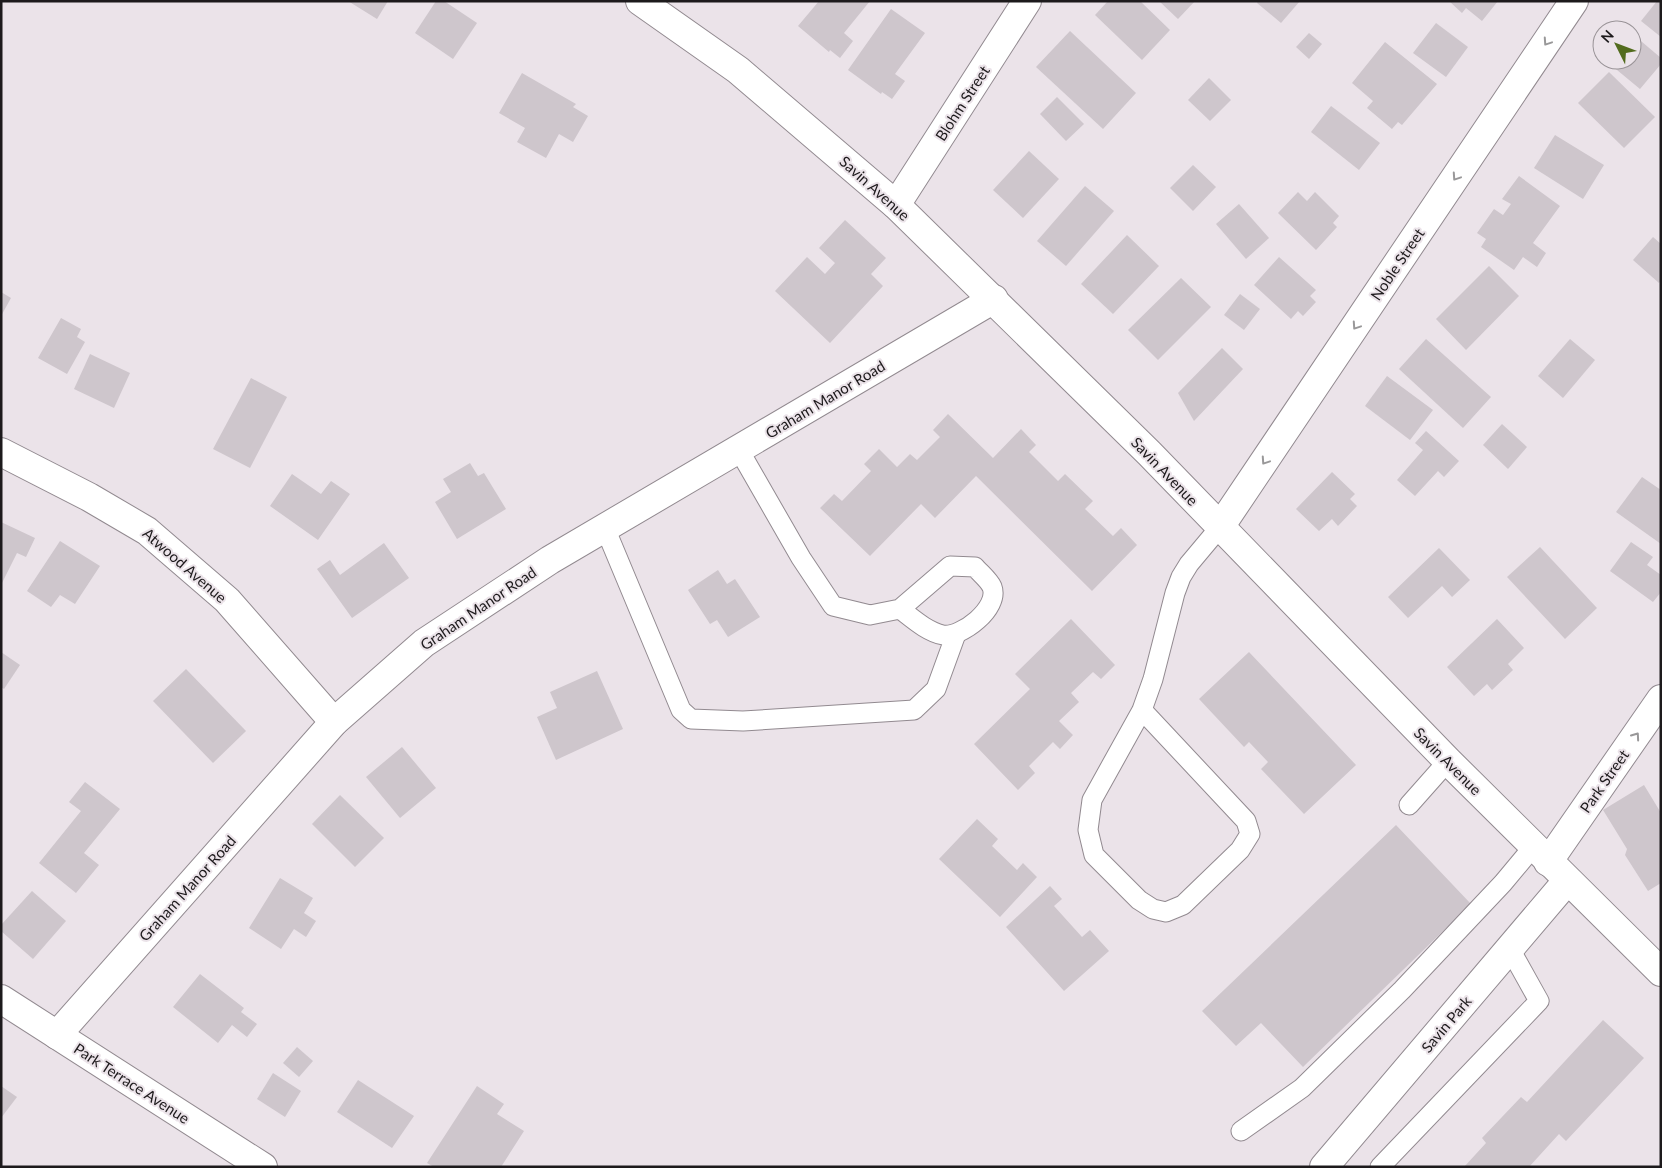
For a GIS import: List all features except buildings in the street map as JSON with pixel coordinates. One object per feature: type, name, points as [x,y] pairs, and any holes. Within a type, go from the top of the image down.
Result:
[{"type":"street","name":"Savin Avenue","points":[[640,1],[738,70],[896,205],[1149,453],[1448,762],[1661,972]]},
{"type":"street","name":"Blohm Street","points":[[896,205],[1027,1]]},
{"type":"street","name":"Noble Street","points":[[1220,527],[1574,1]]},
{"type":"street","name":"Graham Manor Road","points":[[58,1035],[334,722],[424,643],[550,560],[994,299]]},
{"type":"street","name":"Atwood Avenue","points":[[1,452],[89,497],[147,531],[227,600],[334,722]]},
{"type":"street","name":"Park Street","points":[[1540,854],[1661,699]]},
{"type":"street","name":"Savin Park","points":[[1324,1167],[1567,881]]},
{"type":"street","name":"Park Terrace Avenue","points":[[1,999],[263,1167]]},
{"type":"lane","points":[[739,450],[801,558],[833,606],[870,615],[900,609],[950,566],[975,567],[992,587],[993,598],[984,614],[956,634],[942,635],[922,626],[900,609]]},
{"type":"lane","points":[[1142,710],[1246,821],[1250,834],[1240,850],[1183,905],[1166,912],[1153,909],[1140,900],[1094,855],[1088,830],[1092,800],[1142,710],[1153,679],[1175,593],[1181,577],[1189,564],[1220,527]]},
{"type":"lane","points":[[605,528],[681,710],[691,718],[742,721],[914,710],[936,689],[956,634]]},
{"type":"lane","points":[[1410,805],[1448,762]]},
{"type":"lane","points":[[1241,1131],[1302,1088],[1408,983],[1503,883],[1540,854]]},
{"type":"lane","points":[[1380,1167],[1539,1001],[1510,949]]}]
